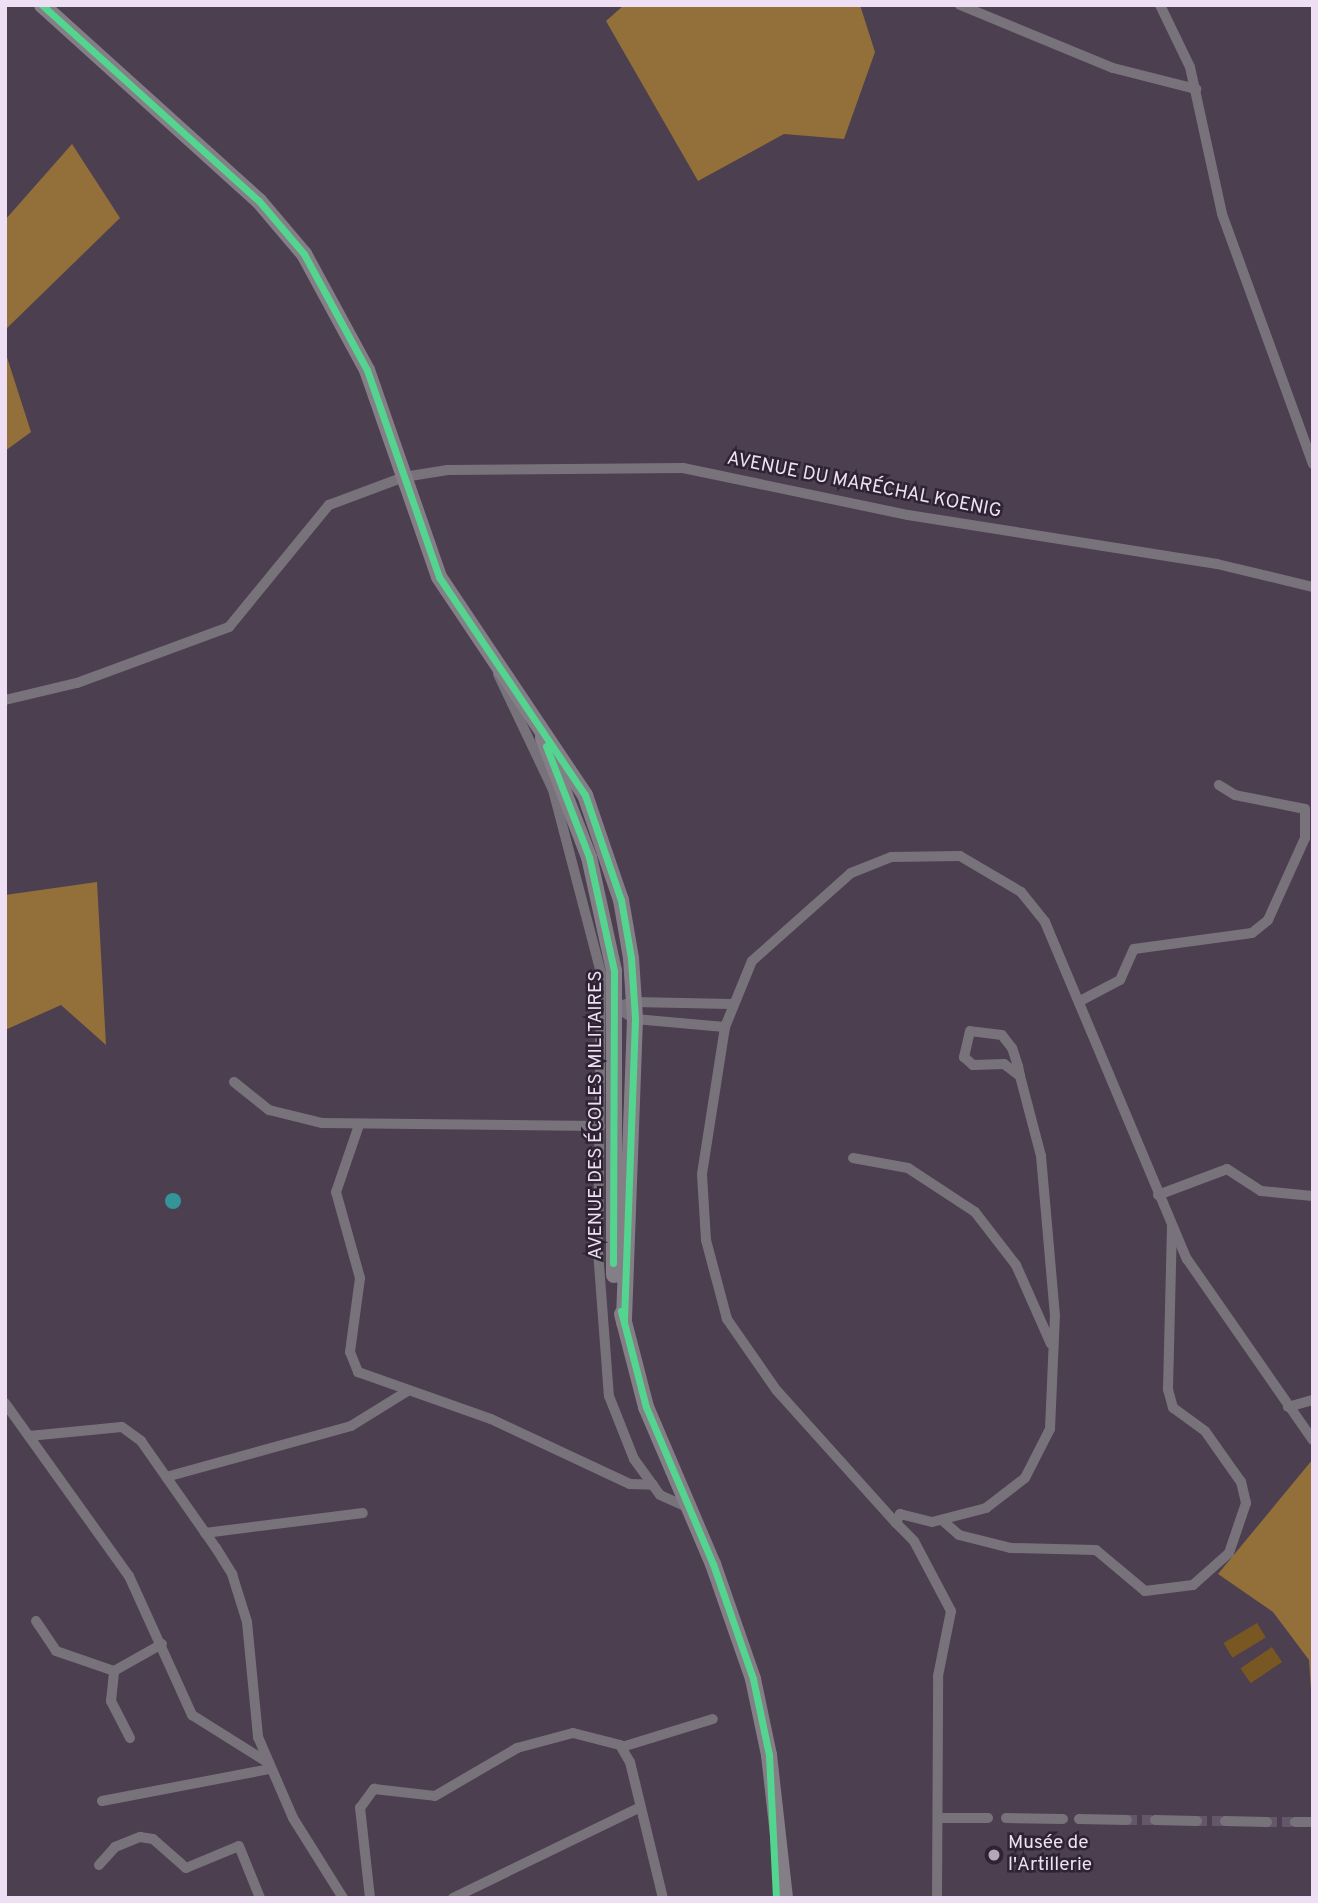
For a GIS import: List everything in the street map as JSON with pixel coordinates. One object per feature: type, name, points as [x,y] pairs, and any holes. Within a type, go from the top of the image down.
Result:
[{"type":"street","name":"AVENUE DES ÉCOLES MILITAIRES","points":[[42,5],[259,201],[304,254],[358,350],[439,577],[492,658],[566,761],[604,845],[625,923],[635,1019],[624,1322]]},
{"type":"street","points":[[960,5],[1113,68],[1196,89]]},
{"type":"street","points":[[1160,5],[1196,89],[1223,214],[1312,460]]},
{"type":"street","name":"AVENUE DU MARÉCHAL KOENIG","points":[[5,700],[77,683],[229,627],[313,519],[348,496],[404,477],[521,465],[683,468],[908,515],[1217,564],[1313,587]]},
{"type":"street","points":[[492,658],[553,790],[582,888],[601,973],[598,1264],[609,1396],[634,1459],[653,1485],[687,1507]]},
{"type":"street","name":"AVENUE DES ÉCOLES MILITAIRES","points":[[530,711],[589,857],[604,913],[615,1007],[611,1229],[624,1322],[646,1407],[752,1679],[769,1755],[778,1875],[776,1898]]},
{"type":"street","points":[[1080,1001],[1120,981],[1134,949],[1252,933],[1268,920],[1305,838],[1305,809],[1235,794],[1219,785]]},
{"type":"street","points":[[936,1896],[939,1676],[951,1611],[915,1541],[777,1391],[727,1319],[715,1283],[702,1174],[725,1027],[731,1004],[752,961],[851,873],[891,857],[930,854],[960,856],[1021,892],[1045,922],[1080,1001],[1158,1195],[1197,1275],[1313,1440]]},
{"type":"street","points":[[615,1007],[634,1002],[731,1004]]},
{"type":"street","points":[[615,1007],[635,1019],[725,1027]]},
{"type":"street","points":[[896,1523],[900,1514],[943,1521],[986,1508],[1025,1478],[1050,1429],[1055,1360],[1051,1229],[1020,1076],[1002,1035],[970,1031],[964,1057],[972,1065],[1004,1064],[1020,1076]]},
{"type":"street","points":[[233,1082],[269,1110],[359,1125],[600,1126]]},
{"type":"street","points":[[359,1125],[336,1192],[360,1279],[350,1352],[358,1372],[491,1419],[630,1484],[653,1485]]},
{"type":"street","points":[[853,1158],[908,1168],[975,1212],[1032,1293],[1055,1360]]},
{"type":"street","points":[[1158,1195],[1227,1169],[1261,1191],[1313,1196]]},
{"type":"street","points":[[943,1521],[959,1535],[1011,1548],[1096,1550],[1154,1592],[1193,1585],[1228,1553],[1247,1503],[1241,1482],[1205,1431],[1173,1408],[1168,1389],[1172,1226]]},
{"type":"street","points":[[166,1476],[351,1426],[409,1390]]},
{"type":"street","points":[[1288,1407],[1313,1400]]},
{"type":"street","points":[[5,1403],[130,1576],[192,1715],[269,1765]]},
{"type":"street","points":[[29,1436],[122,1427],[141,1441],[205,1533],[232,1574],[247,1622],[258,1737],[269,1765],[343,1898]]},
{"type":"street","points":[[205,1533],[363,1513]]},
{"type":"street","points":[[36,1621],[56,1651],[114,1671],[162,1644]]},
{"type":"street","points":[[114,1671],[111,1701],[130,1738]]},
{"type":"street","points":[[370,1898],[360,1808],[374,1789],[435,1797],[546,1735],[597,1736],[622,1747],[713,1719]]},
{"type":"street","points":[[622,1747],[663,1898]]},
{"type":"street","points":[[102,1801],[269,1765]]},
{"type":"street","points":[[453,1898],[640,1807]]},
{"type":"street","points":[[938,1818],[988,1818]]},
{"type":"street","points":[[1006,1818],[1063,1819]]},
{"type":"street","points":[[1079,1819],[1127,1820]]},
{"type":"street","points":[[1155,1820],[1197,1821]]},
{"type":"street","points":[[1225,1821],[1267,1822]]},
{"type":"street","points":[[1295,1822],[1313,1822]]},
{"type":"street","points":[[99,1865],[115,1847],[140,1837],[159,1844],[186,1868],[239,1846],[260,1898]]},
{"type":"street","name":"AVENUE DES ÉCOLES MILITAIRES","points":[[778,1875],[785,1898]]},
{"type":"shaded area","points":[[624,5],[860,5],[875,52],[844,139],[784,134],[698,181],[606,21]]},
{"type":"shaded area","points":[[72,144],[120,218],[5,330],[5,220]]},
{"type":"shaded area","points":[[5,351],[31,432],[5,451]]},
{"type":"shaded area","points":[[97,882],[106,1045],[61,1005],[5,1030],[5,895]]},
{"type":"shaded area","points":[[173,1193],[181,1201],[173,1209],[165,1201]]},
{"type":"shaded area","points":[[1313,1459],[1313,1720],[1309,1660],[1273,1612],[1218,1574]]},
{"type":"shaded area","points":[[1257,1623],[1266,1638],[1232,1658],[1224,1643]]},
{"type":"shaded area","points":[[1272,1647],[1282,1662],[1251,1683],[1240,1668]]},
{"type":"tunnel","points":[[1127,1820],[1155,1820]]},
{"type":"tunnel","points":[[1197,1821],[1225,1821]]},
{"type":"tunnel","points":[[1267,1822],[1295,1822]]},
{"type":"cycle path","points":[[42,5],[259,201],[304,254],[367,370],[439,577],[585,795],[621,900],[631,958],[635,1019],[624,1322]]},
{"type":"cycle path","points":[[546,746],[589,857],[614,971],[613,1263]]},
{"type":"cycle path","points":[[621,1311],[646,1407],[713,1564],[753,1679],[769,1755],[776,1898]]},
{"type":"place","name":"Musée de l'Artillerie","points":[[994,1855]]}]
